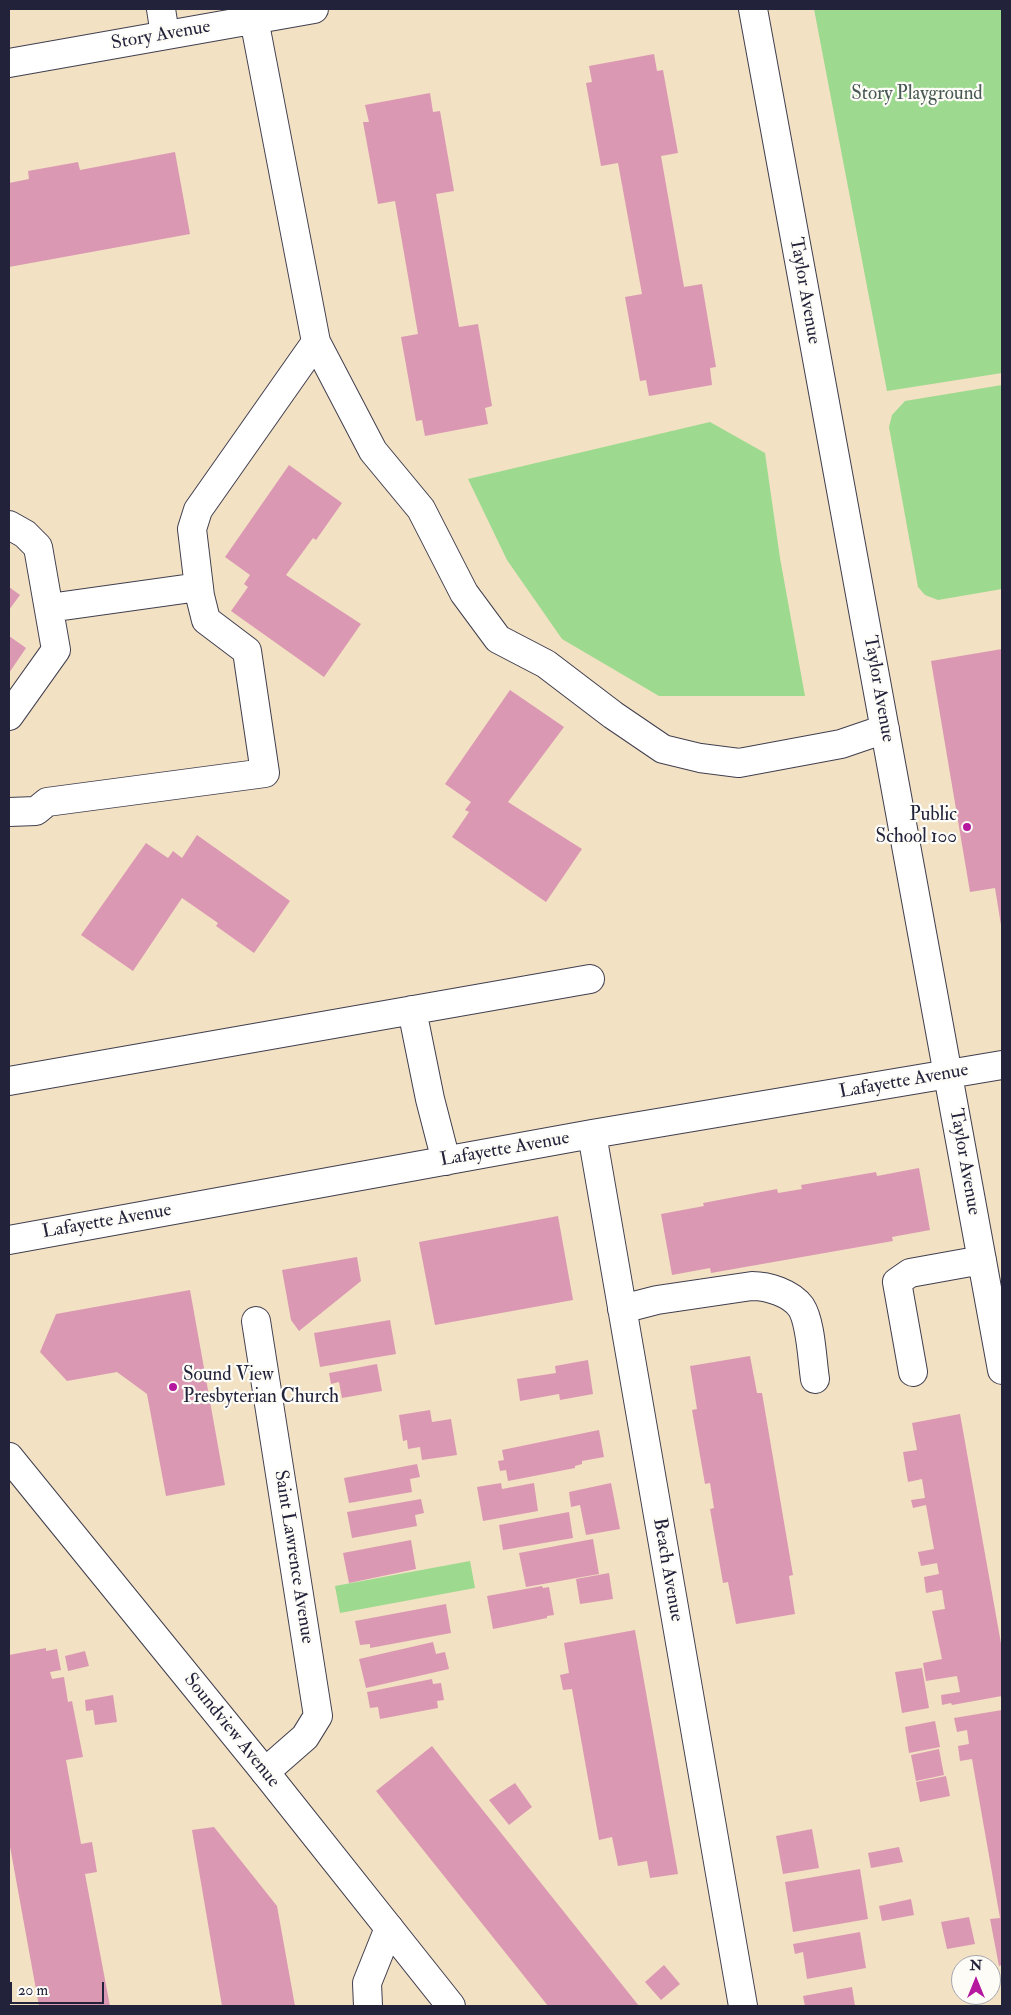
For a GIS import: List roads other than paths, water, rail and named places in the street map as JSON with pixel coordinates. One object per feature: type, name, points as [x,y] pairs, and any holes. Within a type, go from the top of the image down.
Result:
[{"type":"street","name":"Story Avenue","points":[[9,63],[163,22],[254,19],[314,9]]},
{"type":"street","name":"Taylor Avenue","points":[[753,9],[1002,1370]]},
{"type":"street","points":[[254,19],[316,342],[373,451],[421,510],[464,593],[498,639],[546,664],[613,715],[663,748],[700,758],[739,763],[842,744],[885,729]]},
{"type":"street","points":[[9,812],[36,811],[47,802],[265,773],[247,651],[206,620],[199,587],[192,529],[198,510],[316,342]]},
{"type":"street","points":[[9,525],[25,534],[38,547],[56,650],[9,716]]},
{"type":"street","points":[[49,608],[199,587]]},
{"type":"street","points":[[9,1080],[590,979]]},
{"type":"street","points":[[412,1010],[430,1099],[446,1161]]},
{"type":"street","name":"Lafayette Avenue","points":[[9,1240],[592,1134],[1002,1065]]},
{"type":"street","name":"Beach Avenue","points":[[592,1134],[743,2006]]},
{"type":"street","points":[[913,1372],[897,1282],[910,1273],[982,1260]]},
{"type":"street","points":[[622,1309],[657,1300],[752,1286],[771,1288],[800,1306],[806,1321],[815,1379]]},
{"type":"street","name":"Saint Lawrence Avenue","points":[[256,1321],[318,1716],[305,1737],[265,1772]]},
{"type":"street","name":"Soundview Avenue","points":[[9,1457],[265,1772],[451,2006]]},
{"type":"street","points":[[368,2006],[366,1983],[389,1928]]},
{"type":"place","name":"Public School 100","points":[[967,827]]},
{"type":"place","name":"Sound View Presbyterian Church","points":[[173,1387]]},
{"type":"park label","name":"Story Playground","points":[[917,95]]}]
